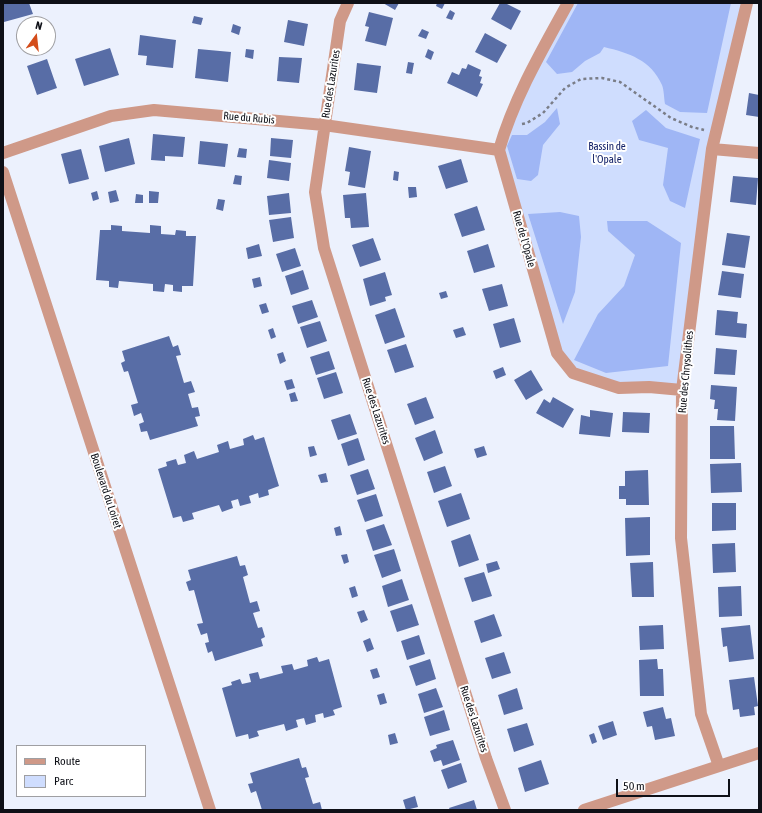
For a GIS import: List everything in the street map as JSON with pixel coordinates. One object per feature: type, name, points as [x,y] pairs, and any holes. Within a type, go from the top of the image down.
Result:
[{"type":"street","name":"Rue des Lazurites","points":[[348,3],[340,21],[315,192],[324,248],[486,758],[505,810]]},
{"type":"street","points":[[499,150],[506,126],[541,52],[568,3]]},
{"type":"street","name":"Rue des Chrysolithes","points":[[719,766],[701,714],[681,538],[682,390],[712,149],[747,3]]},
{"type":"street","name":"Rue du Rubis","points":[[3,153],[111,116],[154,110],[324,125],[499,150]]},
{"type":"street","points":[[712,149],[759,153]]},
{"type":"street","name":"Rue de l'Opale","points":[[499,150],[556,353],[573,374],[619,388],[649,387],[682,390]]},
{"type":"street","name":"Boulevard du Loiret","points":[[3,172],[210,810]]},
{"type":"street","points":[[584,810],[759,753]]},
{"type":"path","points":[[506,126],[528,123],[543,113],[565,88],[581,79],[602,78],[620,82],[671,118],[692,127],[716,133]]},
{"type":"green space","name":"Bassin de l'Opale","points":[[568,3],[747,3],[712,149],[682,390],[619,388],[573,373],[557,353],[499,150]]},
{"type":"shaded area","points":[[578,3],[731,3],[707,113],[680,112],[665,104],[662,85],[652,69],[638,59],[613,49],[604,47],[600,53],[585,61],[572,72],[557,74],[546,62]]},
{"type":"shaded area","points":[[557,108],[560,124],[543,145],[538,175],[531,181],[517,179],[507,146],[512,135],[527,135],[545,122]]},
{"type":"shaded area","points":[[646,110],[666,128],[700,139],[685,208],[670,201],[663,185],[668,148],[639,140],[632,121]]},
{"type":"shaded area","points":[[560,212],[579,216],[581,237],[575,292],[563,324],[528,214]]},
{"type":"shaded area","points":[[607,221],[647,221],[681,243],[668,366],[606,373],[574,360],[598,314],[624,286],[635,255],[608,231]]},
{"type":"building","points":[[3,3],[29,3],[33,14],[16,16],[16,19],[4,22]]},
{"type":"building","points":[[383,3],[399,3],[395,10]]},
{"type":"building","points":[[437,3],[445,3],[442,9],[436,6]]},
{"type":"building","points":[[500,3],[505,3],[521,11],[511,30],[491,19]]},
{"type":"building","points":[[450,10],[455,13],[452,20],[446,18]]},
{"type":"building","points":[[369,12],[393,18],[386,46],[365,41],[369,27],[365,26]]},
{"type":"building","points":[[194,16],[203,18],[201,25],[192,23]]},
{"type":"building","points":[[288,20],[308,24],[304,46],[284,42]]},
{"type":"building","points":[[233,24],[241,27],[239,35],[231,32]]},
{"type":"building","points":[[422,29],[429,32],[426,39],[418,36]]},
{"type":"building","points":[[485,33],[507,45],[497,63],[475,52]]},
{"type":"building","points":[[140,35],[176,40],[173,68],[146,65],[147,56],[138,55]]},
{"type":"building","points":[[110,48],[119,75],[84,86],[75,59]]},
{"type":"building","points":[[198,49],[231,52],[228,82],[195,78]]},
{"type":"building","points":[[246,49],[254,50],[253,59],[245,57]]},
{"type":"building","points":[[428,49],[434,52],[431,60],[425,57]]},
{"type":"building","points":[[279,57],[302,58],[299,83],[277,81]]},
{"type":"building","points":[[47,59],[57,88],[37,95],[27,66]]},
{"type":"building","points":[[408,62],[414,63],[412,74],[406,73]]},
{"type":"building","points":[[357,63],[381,66],[377,93],[354,90]]},
{"type":"building","points":[[468,64],[481,70],[479,76],[482,77],[480,83],[483,84],[477,97],[447,83],[452,72],[459,75],[462,68],[466,69]]},
{"type":"building","points":[[749,93],[759,95],[759,117],[746,115]]},
{"type":"building","points":[[153,134],[185,137],[183,157],[165,156],[165,161],[151,160]]},
{"type":"building","points":[[129,138],[135,164],[105,172],[99,146]]},
{"type":"building","points":[[271,138],[293,140],[291,158],[270,156]]},
{"type":"building","points":[[200,141],[228,144],[225,167],[198,164]]},
{"type":"building","points":[[349,147],[371,151],[365,188],[348,185],[350,172],[345,171]]},
{"type":"building","points":[[239,148],[247,149],[246,158],[237,157]]},
{"type":"building","points":[[81,149],[89,179],[69,184],[61,154]]},
{"type":"building","points":[[461,159],[468,182],[446,189],[438,166]]},
{"type":"building","points":[[269,160],[291,163],[289,181],[267,178]]},
{"type":"building","points":[[394,171],[399,172],[398,181],[393,180]]},
{"type":"building","points":[[235,175],[242,176],[241,185],[233,184]]},
{"type":"building","points":[[733,176],[758,178],[756,205],[730,202]]},
{"type":"building","points":[[408,187],[416,187],[417,197],[409,198]]},
{"type":"building","points":[[116,190],[119,201],[110,203],[108,192]]},
{"type":"building","points":[[97,191],[99,199],[93,201],[91,193]]},
{"type":"building","points":[[149,191],[159,192],[158,203],[149,203]]},
{"type":"building","points":[[289,193],[291,213],[269,215],[267,196]]},
{"type":"building","points":[[366,193],[369,227],[351,228],[350,218],[345,218],[343,195]]},
{"type":"building","points":[[136,194],[143,195],[143,203],[135,203]]},
{"type":"building","points":[[218,199],[225,200],[223,211],[216,209]]},
{"type":"building","points":[[477,206],[485,230],[462,237],[454,214]]},
{"type":"building","points":[[291,217],[294,238],[273,242],[269,220]]},
{"type":"building","points":[[111,225],[122,226],[122,231],[150,233],[150,225],[161,226],[161,234],[175,235],[176,230],[186,231],[186,236],[196,236],[193,286],[182,286],[182,292],[173,291],[173,285],[165,284],[164,292],[153,291],[153,284],[119,281],[118,288],[109,287],[109,281],[96,280],[100,230],[111,230]]},
{"type":"building","points":[[727,233],[750,236],[745,268],[722,265]]},
{"type":"building","points":[[373,238],[381,260],[360,267],[352,245]]},
{"type":"building","points":[[259,244],[262,256],[248,259],[246,248]]},
{"type":"building","points":[[488,244],[495,267],[474,273],[467,251]]},
{"type":"building","points":[[295,248],[301,266],[282,272],[276,254]]},
{"type":"building","points":[[303,270],[309,289],[291,295],[285,276]]},
{"type":"building","points":[[722,271],[744,274],[741,298],[718,295]]},
{"type":"building","points":[[385,272],[392,295],[385,297],[386,301],[370,306],[363,279]]},
{"type":"building","points":[[260,277],[262,286],[254,288],[252,279]]},
{"type":"building","points":[[502,284],[508,306],[489,311],[482,289]]},
{"type":"building","points":[[446,291],[448,297],[441,299],[439,293]]},
{"type":"building","points":[[312,300],[318,317],[298,324],[292,306]]},
{"type":"building","points":[[266,303],[269,312],[262,314],[259,305]]},
{"type":"building","points":[[395,308],[405,337],[385,344],[375,315]]},
{"type":"building","points":[[717,310],[738,312],[737,323],[747,324],[746,338],[715,335]]},
{"type":"building","points":[[514,318],[521,342],[500,348],[493,324]]},
{"type":"building","points":[[320,321],[327,341],[307,348],[300,327]]},
{"type":"building","points":[[463,327],[466,335],[456,338],[453,330]]},
{"type":"building","points":[[273,328],[276,337],[271,339],[268,330]]},
{"type":"building","points":[[169,336],[173,347],[178,345],[181,355],[176,356],[184,383],[191,381],[195,392],[188,394],[192,408],[198,407],[200,416],[195,417],[198,426],[150,440],[147,431],[141,432],[139,424],[144,422],[141,413],[134,416],[131,405],[138,403],[128,371],[124,372],[121,363],[125,361],[122,351]]},
{"type":"building","points":[[406,344],[414,367],[395,373],[387,350]]},
{"type":"building","points":[[716,348],[737,350],[735,375],[714,374]]},
{"type":"building","points":[[329,351],[335,369],[316,375],[310,357]]},
{"type":"building","points":[[283,352],[286,361],[280,364],[277,354]]},
{"type":"building","points":[[503,367],[506,375],[496,379],[493,371]]},
{"type":"building","points":[[531,370],[543,390],[526,400],[514,380]]},
{"type":"building","points":[[336,372],[343,393],[324,399],[317,378]]},
{"type":"building","points":[[292,379],[295,388],[287,390],[284,381]]},
{"type":"building","points":[[711,385],[737,387],[735,421],[717,420],[718,409],[714,409],[715,400],[710,399]]},
{"type":"building","points":[[295,392],[298,401],[291,402],[289,394]]},
{"type":"building","points":[[426,397],[434,418],[415,425],[407,404]]},
{"type":"building","points":[[553,397],[574,409],[563,428],[536,413],[544,399],[550,403]]},
{"type":"building","points":[[590,410],[613,413],[610,437],[579,434],[581,415],[590,417]]},
{"type":"building","points":[[623,412],[650,413],[649,433],[622,432]]},
{"type":"building","points":[[350,414],[357,434],[338,440],[331,420]]},
{"type":"building","points":[[710,426],[734,426],[735,459],[710,459]]},
{"type":"building","points":[[435,430],[443,453],[424,461],[415,438]]},
{"type":"building","points":[[253,435],[255,440],[264,437],[279,486],[268,490],[269,495],[259,498],[258,493],[249,496],[251,503],[240,506],[238,499],[231,501],[233,508],[222,512],[219,505],[192,513],[194,519],[183,522],[181,516],[173,518],[158,469],[167,466],[166,462],[176,459],[178,465],[186,463],[184,455],[194,451],[197,459],[219,452],[217,445],[228,441],[230,449],[244,445],[243,439]]},
{"type":"building","points":[[358,438],[365,460],[348,466],[341,444]]},
{"type":"building","points":[[314,446],[317,455],[310,457],[308,447]]},
{"type":"building","points":[[484,446],[487,455],[477,458],[474,449]]},
{"type":"building","points":[[741,463],[742,492],[711,493],[710,464]]},
{"type":"building","points":[[445,466],[452,486],[434,493],[427,472]]},
{"type":"building","points":[[368,469],[375,489],[357,495],[350,475]]},
{"type":"building","points":[[648,470],[649,505],[626,505],[626,499],[619,499],[619,486],[625,486],[625,471]]},
{"type":"building","points":[[326,473],[328,482],[321,483],[318,475]]},
{"type":"building","points":[[461,493],[470,519],[447,527],[438,501]]},
{"type":"building","points":[[376,494],[383,516],[365,522],[357,500]]},
{"type":"building","points":[[712,503],[736,503],[736,530],[712,531]]},
{"type":"building","points":[[650,517],[650,555],[626,556],[625,518]]},
{"type":"building","points":[[384,524],[392,545],[373,551],[366,530]]},
{"type":"building","points":[[340,526],[342,535],[336,536],[334,528]]},
{"type":"building","points":[[470,534],[479,560],[459,567],[451,541]]},
{"type":"building","points":[[735,543],[736,572],[713,573],[712,544]]},
{"type":"building","points":[[394,549],[401,571],[382,578],[374,555]]},
{"type":"building","points":[[347,554],[349,562],[344,564],[341,555]]},
{"type":"building","points":[[237,556],[240,566],[245,565],[248,575],[243,577],[250,603],[257,601],[260,611],[253,613],[258,628],[262,627],[265,637],[261,639],[263,646],[215,661],[212,651],[208,653],[205,643],[209,642],[207,633],[201,635],[197,624],[203,623],[194,590],[189,591],[186,582],[191,580],[188,570]]},
{"type":"building","points":[[497,561],[500,569],[488,573],[486,564]]},
{"type":"building","points":[[653,562],[654,597],[632,597],[630,563]]},
{"type":"building","points":[[484,572],[492,596],[472,602],[464,578]]},
{"type":"building","points":[[402,579],[409,600],[388,607],[382,586]]},
{"type":"building","points":[[355,586],[358,596],[352,598],[349,588]]},
{"type":"building","points":[[741,586],[742,616],[719,617],[718,587]]},
{"type":"building","points":[[412,604],[419,625],[397,632],[390,611]]},
{"type":"building","points":[[364,610],[368,620],[361,623],[357,612]]},
{"type":"building","points":[[494,614],[502,636],[481,643],[474,621]]},
{"type":"building","points":[[663,625],[664,649],[640,650],[639,626]]},
{"type":"building","points":[[750,625],[754,659],[729,662],[727,646],[723,647],[721,628]]},
{"type":"building","points":[[419,635],[425,654],[407,660],[401,641]]},
{"type":"building","points":[[370,638],[374,649],[367,652],[363,641]]},
{"type":"building","points":[[504,652],[511,673],[492,679],[485,658]]},
{"type":"building","points":[[317,657],[319,662],[329,659],[342,707],[333,710],[335,715],[324,718],[323,713],[315,715],[316,722],[306,725],[304,718],[296,720],[298,727],[286,731],[284,724],[257,731],[259,736],[249,739],[248,734],[236,737],[222,688],[232,685],[231,682],[240,679],[242,684],[251,682],[249,674],[258,672],[260,679],[283,673],[281,666],[292,664],[294,670],[308,666],[307,660]]},
{"type":"building","points":[[430,659],[436,679],[416,686],[409,666]]},
{"type":"building","points":[[657,659],[658,669],[663,669],[664,696],[640,696],[639,660]]},
{"type":"building","points":[[377,668],[380,677],[373,679],[370,670]]},
{"type":"building","points":[[754,677],[758,706],[754,707],[755,715],[740,717],[739,709],[733,710],[729,680]]},
{"type":"building","points":[[436,688],[443,707],[424,713],[418,694]]},
{"type":"building","points":[[517,688],[523,709],[504,715],[498,695]]},
{"type":"building","points":[[384,693],[387,703],[380,705],[377,695]]},
{"type":"building","points":[[663,707],[666,719],[671,718],[675,736],[655,740],[652,726],[647,727],[643,712]]},
{"type":"building","points":[[444,710],[450,730],[430,736],[424,717]]},
{"type":"building","points":[[613,721],[617,735],[603,740],[598,726]]},
{"type":"building","points":[[527,723],[534,745],[514,752],[507,729]]},
{"type":"building","points":[[395,733],[398,743],[390,745],[388,735]]},
{"type":"building","points":[[594,733],[597,742],[592,744],[589,735]]},
{"type":"building","points":[[453,740],[460,760],[443,766],[441,760],[434,762],[430,751],[437,748],[436,745]]},
{"type":"building","points":[[299,758],[302,768],[306,767],[309,777],[305,778],[313,804],[320,802],[322,810],[262,810],[256,791],[251,793],[248,784],[253,783],[250,773]]},
{"type":"building","points":[[541,760],[549,784],[525,792],[518,768]]},
{"type":"building","points":[[461,763],[467,782],[448,789],[441,770]]},
{"type":"building","points":[[415,796],[418,807],[406,810],[403,800]]},
{"type":"building","points":[[474,800],[477,810],[450,810],[449,808]]}]
